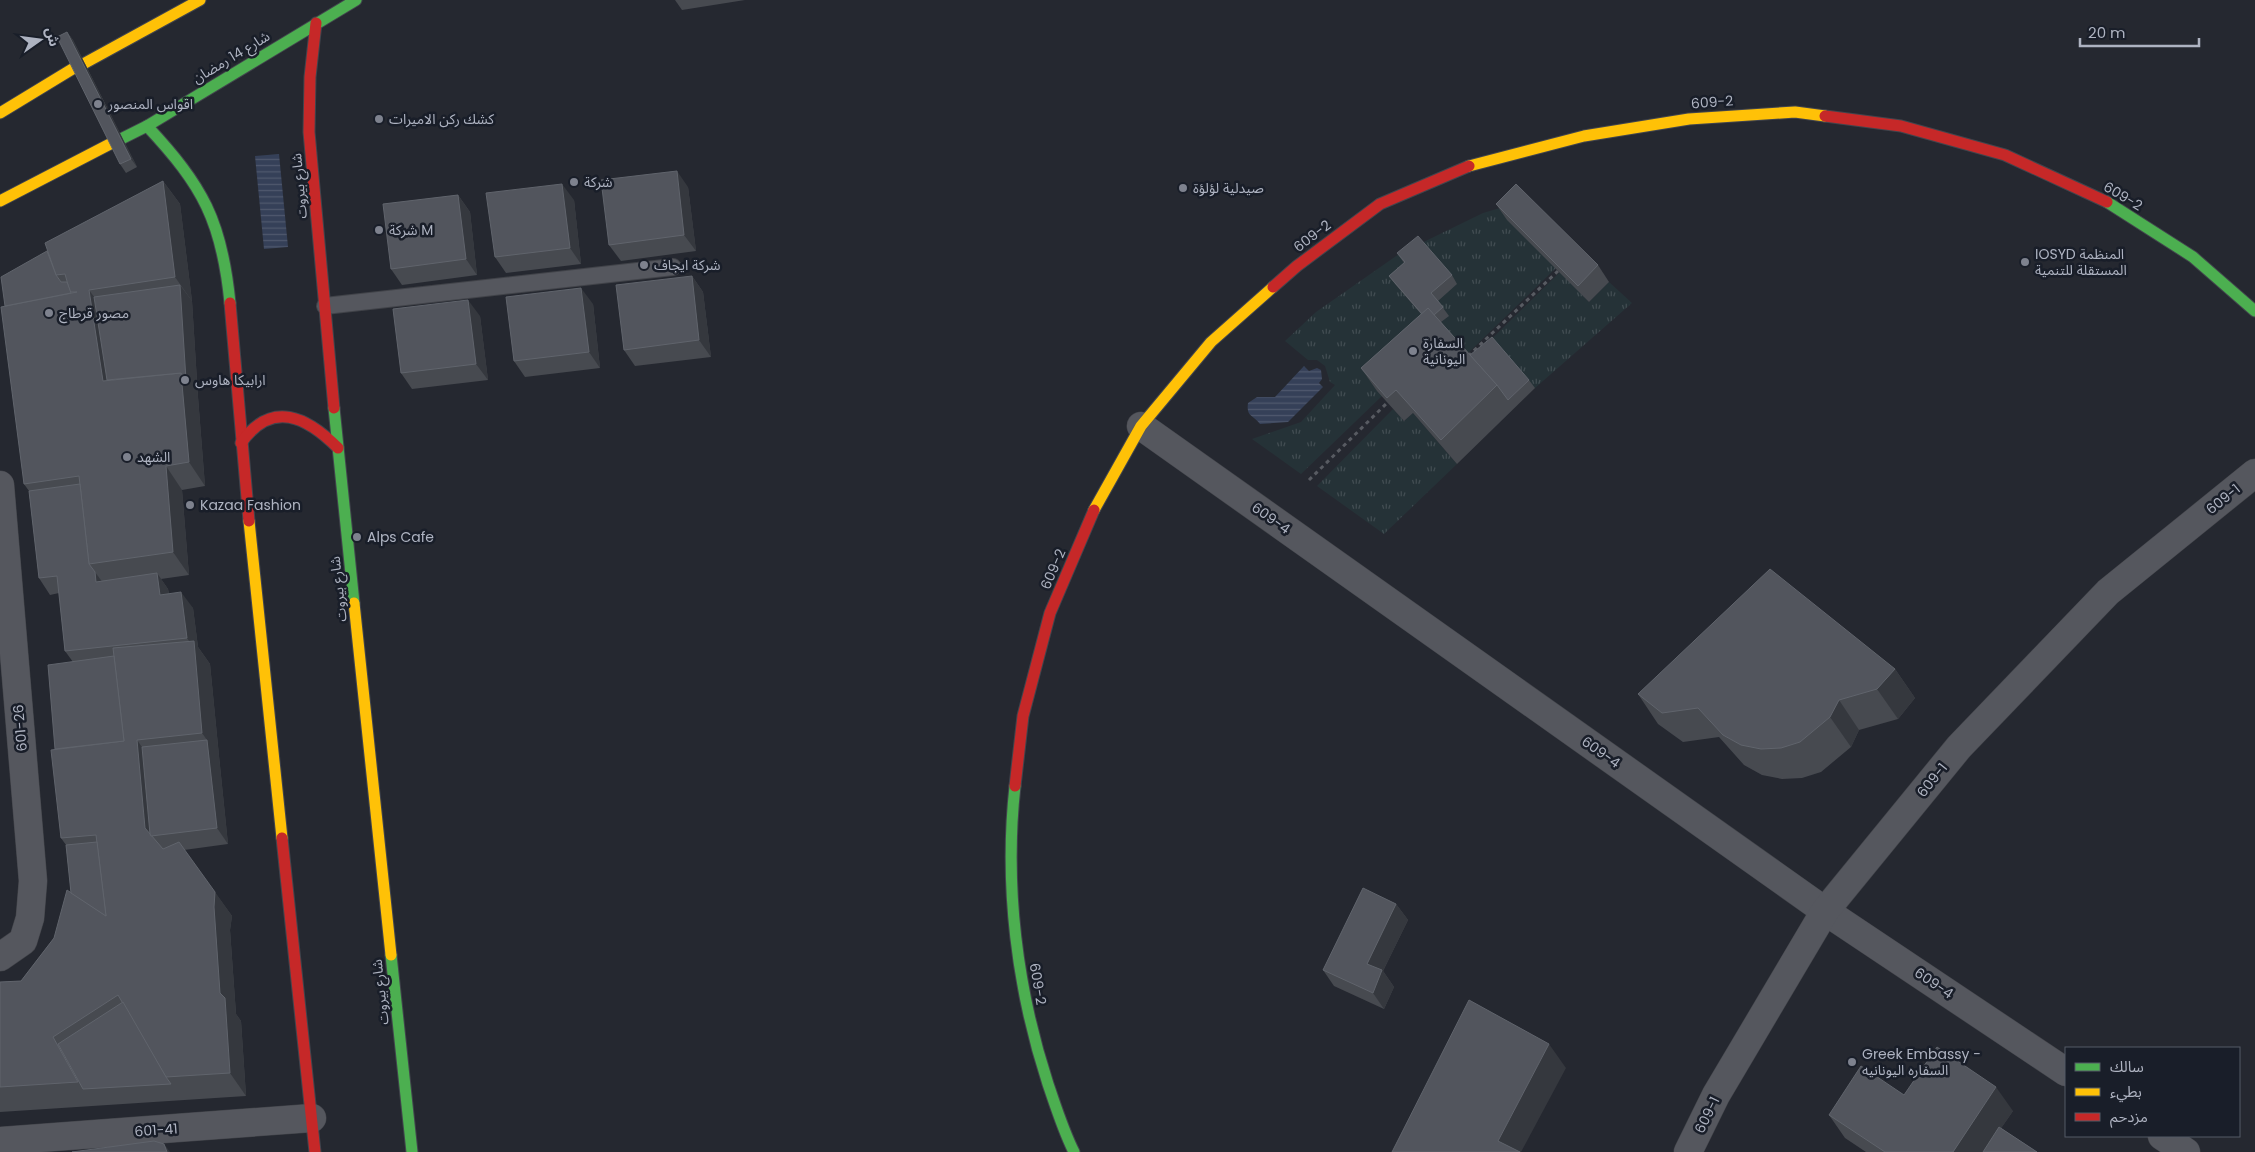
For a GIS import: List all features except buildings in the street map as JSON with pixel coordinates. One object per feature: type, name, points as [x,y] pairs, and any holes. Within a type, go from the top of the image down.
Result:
[{"type":"main road","points":[[0,113],[80,66],[200,0]]},
{"type":"main road","name":"شارع 14 رمضان","points":[[0,201],[147,126],[356,0]]},
{"type":"main road","name":"شارع بيروت","points":[[316,23],[311,68],[309,132],[338,448],[412,1152]]},
{"type":"main road","name":"609-2","points":[[1074,1152],[1065,1135],[1032,1034],[1014,929],[1011,822],[1023,716],[1050,613],[1091,515],[1141,426],[1211,342],[1297,266],[1380,204],[1479,162],[1584,136],[1689,118],[1795,112],[1901,126],[2005,155],[2102,199],[2193,257],[2255,311]]},
{"type":"main road","points":[[147,126],[186,170],[215,222],[226,268],[240,395],[242,444],[315,1152]]},
{"type":"main road","points":[[242,444],[247,434],[266,420],[291,417],[314,427],[338,448]]},
{"type":"street","name":"609-4","points":[[1141,426],[1825,910],[2065,1071]]},
{"type":"street","name":"609-1","points":[[1688,1152],[1716,1096],[1825,910],[1960,747],[2108,592],[2255,473]]},
{"type":"street","name":"601-26","points":[[0,485],[33,881],[30,918],[23,941],[0,957]]},
{"type":"street","name":"601-41","points":[[0,1141],[312,1118]]},
{"type":"street","points":[[2164,1137],[2186,1152]]},
{"type":"lane","points":[[325,306],[673,267]]},
{"type":"path","points":[[1468,357],[1558,271]]},
{"type":"path","points":[[1309,480],[1388,402]]},
{"type":"green space","points":[[1527,200],[1556,268],[1466,355],[1382,396],[1301,474],[1252,439],[1301,422],[1335,385],[1330,382],[1325,366],[1317,360],[1308,360],[1285,341],[1316,312],[1399,254],[1483,213]]},
{"type":"green space","points":[[1560,272],[1589,302],[1609,282],[1632,303],[1535,388],[1470,360]]},
{"type":"green space","points":[[1393,409],[1404,421],[1413,413],[1457,464],[1384,534],[1317,486]]},
{"type":"water","points":[[279,154],[288,247],[264,249],[255,156]]},
{"type":"water","points":[[1304,366],[1309,371],[1317,368],[1321,370],[1322,379],[1319,383],[1323,387],[1288,422],[1260,424],[1249,413],[1248,403],[1257,397],[1275,397]]},
{"type":"traffic: fast","points":[[121,139],[147,126],[356,0]]},
{"type":"traffic: fast","points":[[147,126],[182,167],[206,206],[222,249],[230,303]]},
{"type":"traffic: fast","points":[[2107,202],[2193,257],[2255,311]]},
{"type":"traffic: fast","points":[[334,408],[354,603]]},
{"type":"traffic: fast","points":[[1015,786],[1011,861],[1012,899],[1021,974],[1037,1048],[1057,1110],[1074,1152]]},
{"type":"traffic: fast","points":[[391,955],[412,1152]]},
{"type":"traffic: slow","points":[[85,63],[200,0]]},
{"type":"traffic: slow","points":[[0,113],[74,68]]},
{"type":"traffic: slow","points":[[1469,166],[1584,136],[1689,119],[1795,112],[1825,116]]},
{"type":"traffic: slow","points":[[0,201],[110,144]]},
{"type":"traffic: slow","points":[[1094,510],[1141,426],[1211,342],[1273,287]]},
{"type":"traffic: slow","points":[[249,521],[282,838]]},
{"type":"traffic: slow","points":[[354,603],[391,955]]},
{"type":"traffic: jam","points":[[316,23],[310,77],[309,132],[334,408]]},
{"type":"traffic: jam","points":[[1825,116],[1901,126],[2005,155],[2107,202]]},
{"type":"traffic: jam","points":[[1273,287],[1297,266],[1380,204],[1469,166]]},
{"type":"traffic: jam","points":[[230,303],[249,521]]},
{"type":"traffic: jam","points":[[241,443],[253,429],[265,421],[277,417],[289,417],[302,421],[314,428],[338,448]]},
{"type":"traffic: jam","points":[[1015,786],[1023,716],[1050,613],[1094,510]]},
{"type":"traffic: jam","points":[[282,838],[315,1152]]},
{"type":"place","name":"اقواس المنصور","points":[[98,104]]},
{"type":"place","name":"كشك ركن الاميرات","points":[[379,119]]},
{"type":"place","name":"شركة","points":[[574,182]]},
{"type":"place","name":"صيدلية لؤلؤة","points":[[1183,188]]},
{"type":"place","name":"شركة M","points":[[379,230]]},
{"type":"place","name":"IOSYD المنظمة المستقلة للتنمية","points":[[2025,262]]},
{"type":"place","name":"شركة ايجاف","points":[[644,265]]},
{"type":"place","name":"مصور قرطاج","points":[[49,313]]},
{"type":"place","name":"السفارة اليونانية","points":[[1413,351]]},
{"type":"place","name":"ارابيكا هاوس","points":[[185,380]]},
{"type":"place","name":"الشهد","points":[[127,457]]},
{"type":"place","name":"Kazaa Fashion","points":[[190,505]]},
{"type":"place","name":"Alps Cafe","points":[[357,537]]},
{"type":"place","name":"Greek Embassy - السفاره اليونانيه","points":[[1852,1062]]}]
